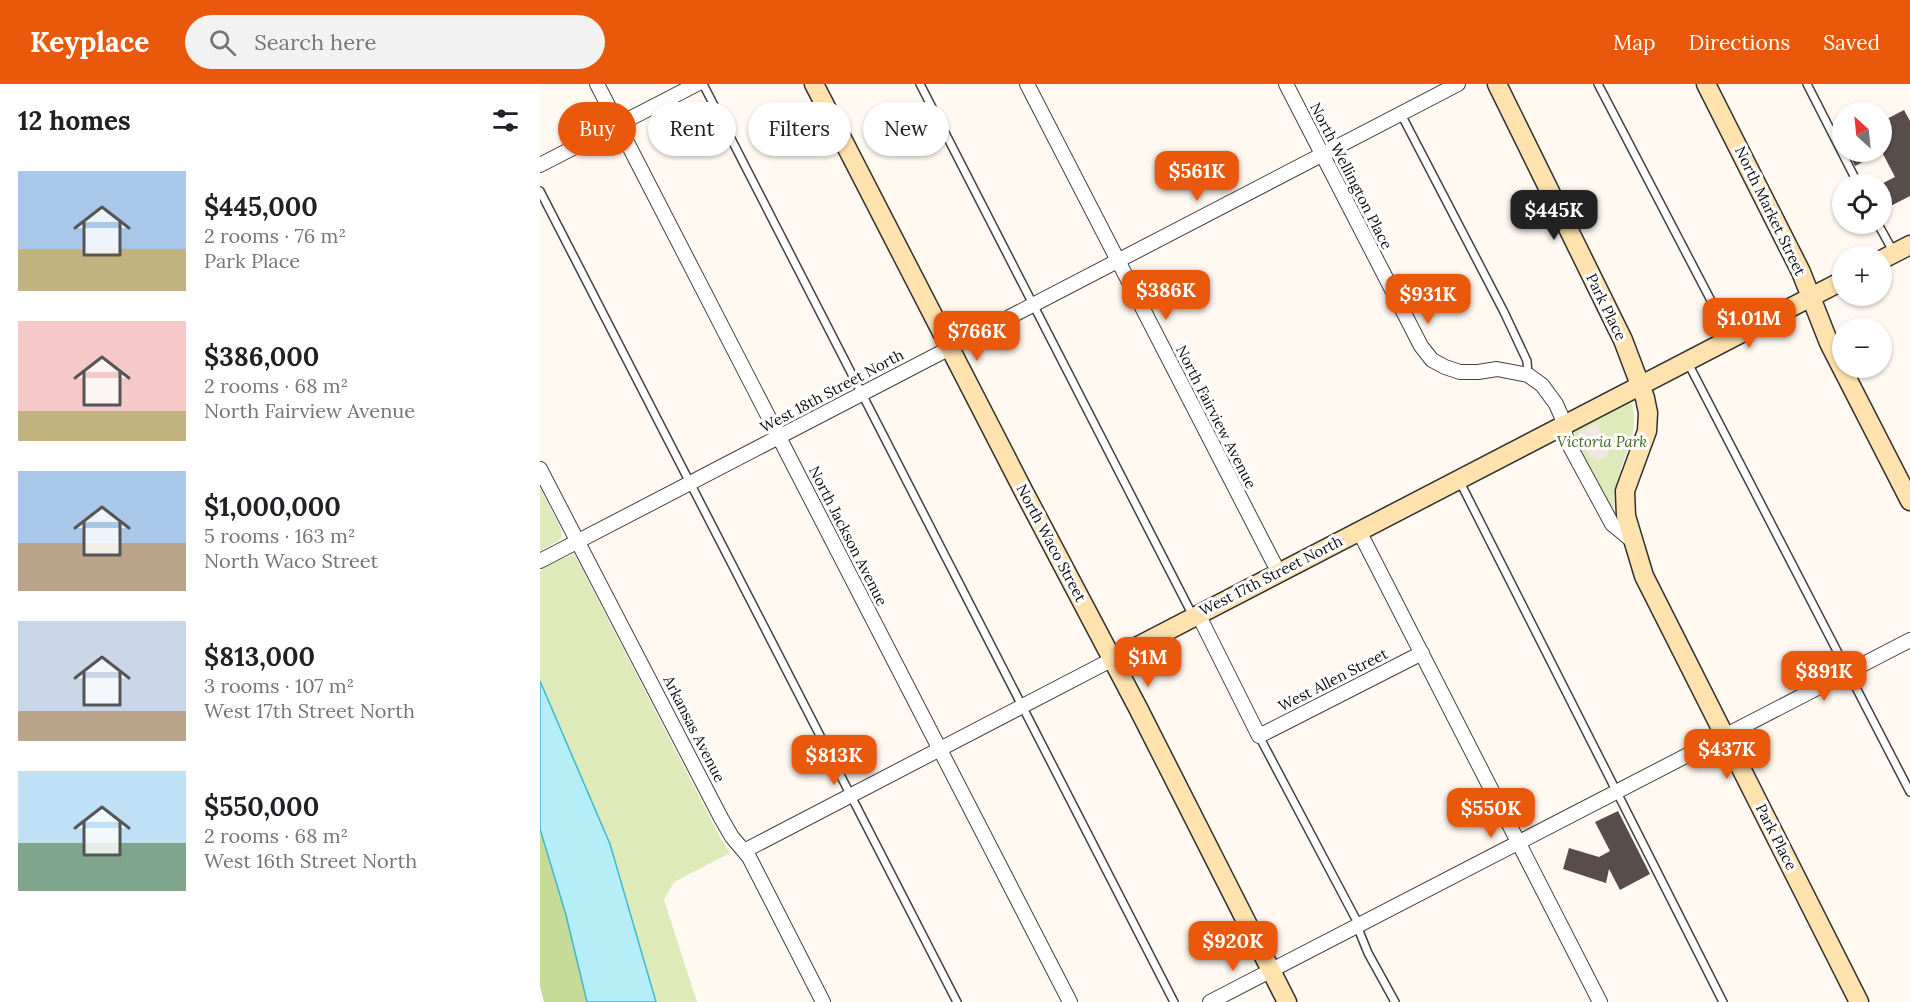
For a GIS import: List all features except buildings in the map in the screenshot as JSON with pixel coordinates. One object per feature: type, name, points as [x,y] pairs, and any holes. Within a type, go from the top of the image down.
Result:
[{"type":"street","name":"North Jackson Avenue","points":[[597,84],[606,102]]},
{"type":"street","points":[[636,116],[697,84]]},
{"type":"street","name":"North Waco Street","points":[[814,84],[1113,659],[1287,1002]]},
{"type":"street","name":"North Fairview Avenue","points":[[1027,84],[1279,573]]},
{"type":"street","name":"North Wellington Place","points":[[1286,84],[1421,346],[1432,360],[1460,372],[1497,369],[1528,375]]},
{"type":"street","name":"West 18th Street North","points":[[540,561],[1458,84]]},
{"type":"street","name":"Park Place","points":[[1497,84],[1623,340],[1640,386],[1648,413],[1647,431],[1625,491],[1626,516],[1644,576],[1859,1002]]},
{"type":"street","name":"North Market Street","points":[[1706,84],[1801,272],[1829,343],[1910,501]]},
{"type":"street","points":[[540,165],[558,156]]},
{"type":"street","name":"North Jackson Avenue","points":[[634,156],[1070,1002]]},
{"type":"street","name":"West 17th Street North","points":[[744,851],[1832,286]]},
{"type":"street","points":[[1528,375],[1542,385],[1556,404],[1566,438],[1612,524],[1634,542]]},
{"type":"street","name":"Arkansas Avenue","points":[[540,469],[732,837],[749,857],[823,1002]]},
{"type":"street","points":[[1359,531],[1600,1002]]},
{"type":"street","points":[[1196,616],[1259,736]]},
{"type":"street","points":[[1210,1002],[1910,640]]},
{"type":"street","name":"West Allen Street","points":[[1259,736],[1422,653]]},
{"type":"lane","points":[[703,84],[1174,1002]]},
{"type":"lane","points":[[920,84],[1196,616]]},
{"type":"lane","points":[[1598,84],[1731,338]]},
{"type":"lane","points":[[1807,84],[1853,174]]},
{"type":"lane","points":[[1401,114],[1504,312],[1527,361],[1528,375]]},
{"type":"lane","points":[[540,191],[957,1002]]},
{"type":"lane","points":[[1884,234],[1895,253]]},
{"type":"lane","points":[[1687,361],[1910,792]]},
{"type":"lane","points":[[1459,479],[1723,1002]]},
{"type":"lane","points":[[1259,736],[1358,925],[1368,952],[1395,1002]]},
{"type":"green space","name":"Victoria Park","points":[[1629,401],[1634,412],[1633,429],[1618,478],[1614,507],[1612,511],[1609,511],[1569,430]]},
{"type":"green space","points":[[540,488],[561,529],[562,536],[558,541],[540,551]]},
{"type":"green space","points":[[573,554],[730,853],[674,882],[664,900],[697,1002],[656,1002],[610,844],[540,681],[540,573],[542,568]]},
{"type":"green space","points":[[540,829],[566,915],[587,1002],[544,1002],[540,986]]},
{"type":"shaded area","points":[[1597,423],[1609,448],[1606,458],[1597,460],[1590,457],[1578,433]]},
{"type":"water","points":[[540,681],[610,844],[656,1002],[587,1002],[566,915],[540,829]]}]
